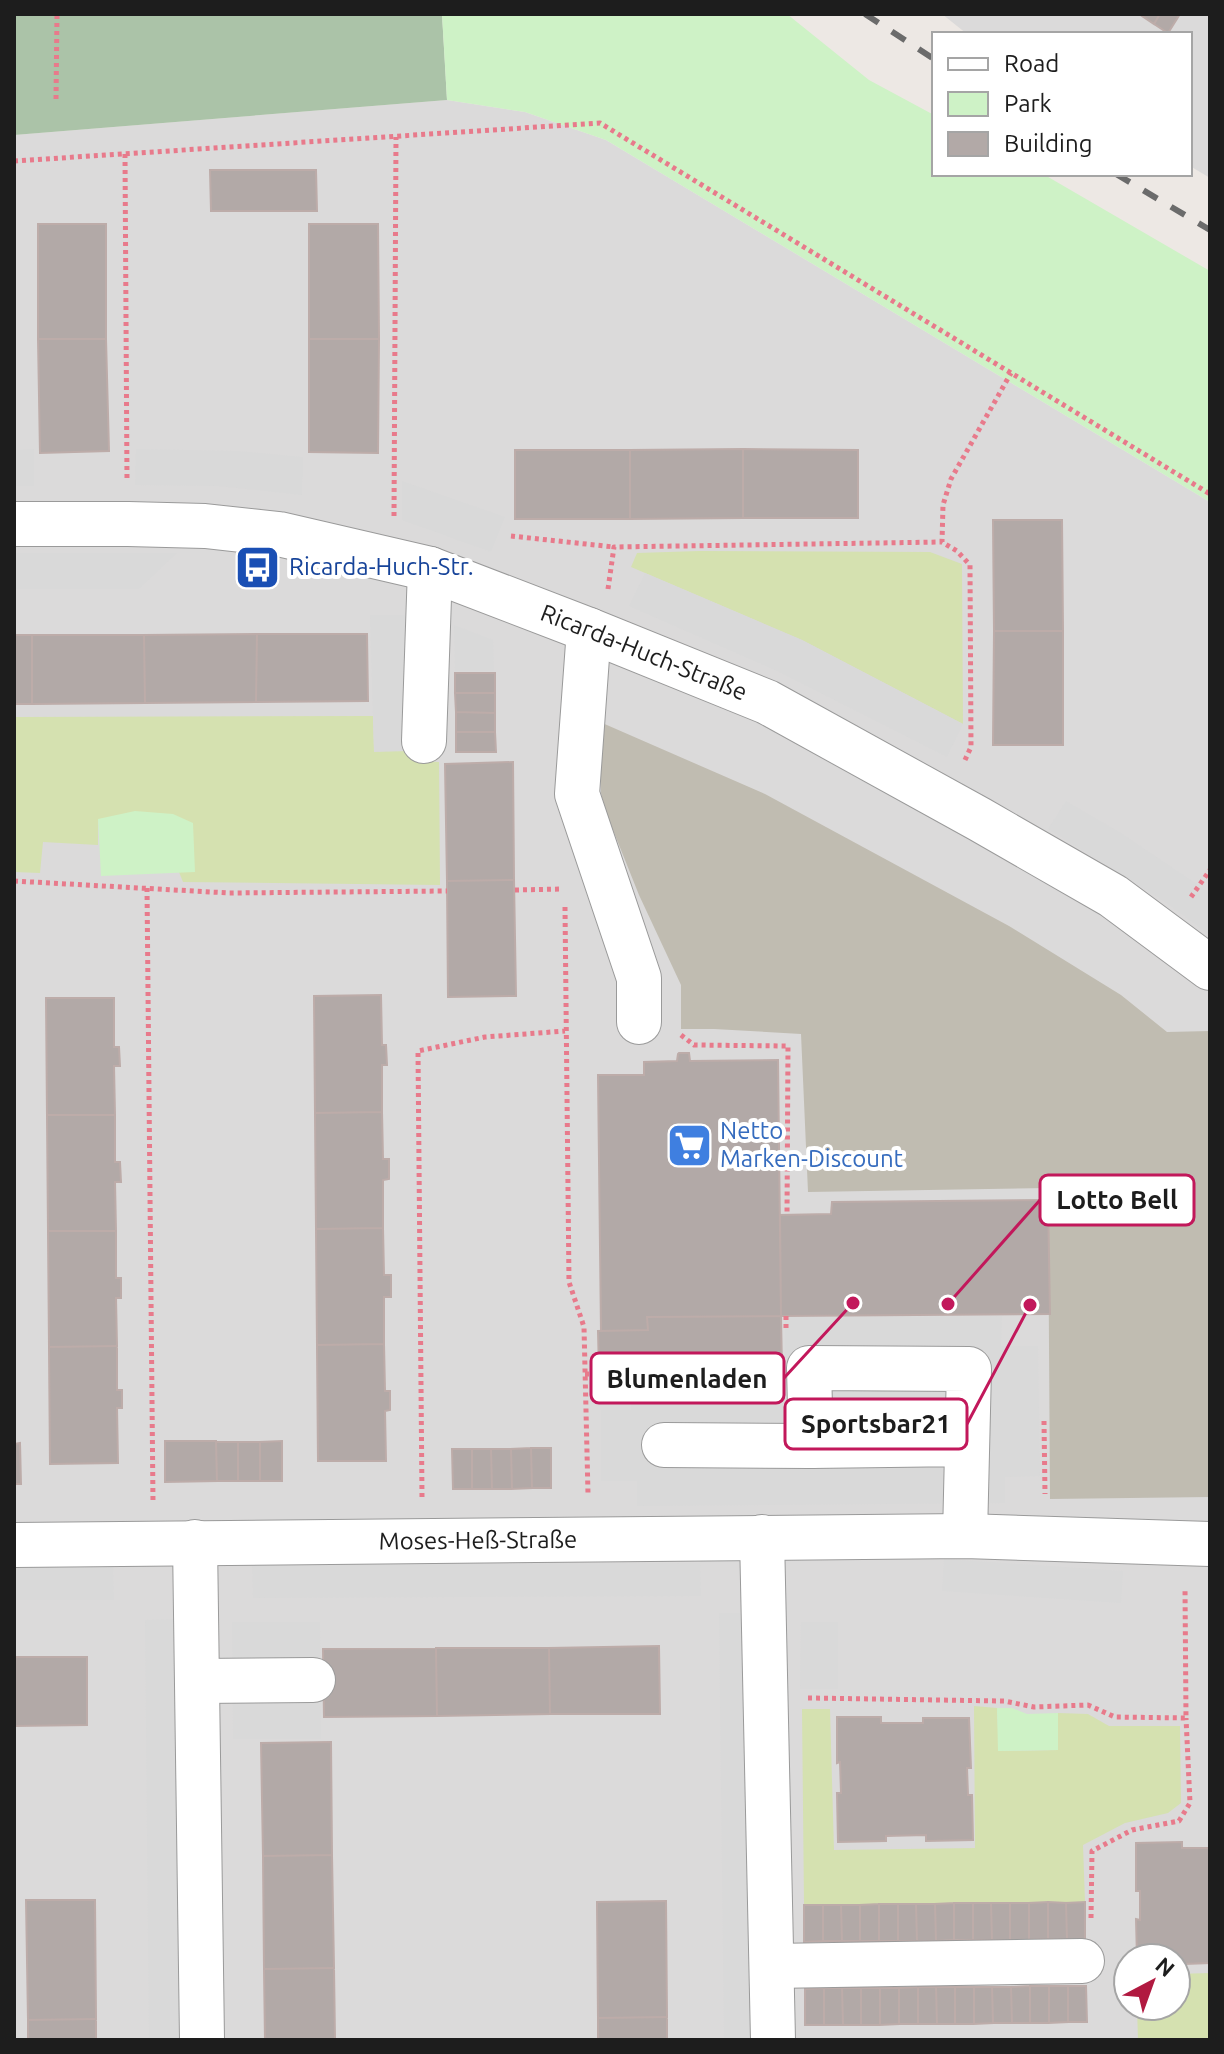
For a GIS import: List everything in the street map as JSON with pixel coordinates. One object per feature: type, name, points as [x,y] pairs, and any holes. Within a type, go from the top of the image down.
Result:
[{"type":"street","name":"Ricarda-Huch-Straße","points":[[14,524],[205,526],[279,534],[412,564],[589,630],[767,702],[1113,896],[1210,968]]},
{"type":"street","points":[[412,564],[424,741]]},
{"type":"street","points":[[589,630],[577,794],[657,1024]]},
{"type":"street","points":[[811,1446],[809,1368],[969,1369],[965,1536]]},
{"type":"street","points":[[664,1445],[967,1444]]},
{"type":"street","name":"Moses-Heß-Straße","points":[[14,1545],[965,1536],[1197,1544]]},
{"type":"street","points":[[762,1537],[773,2040]]},
{"type":"street","points":[[174,1542],[197,1681],[202,2040]]},
{"type":"street","points":[[197,1681],[313,1680]]},
{"type":"street","points":[[772,1966],[1082,1961]]},
{"type":"path","points":[[56,99],[57,14]]},
{"type":"path","points":[[14,161],[600,123],[1210,494]]},
{"type":"path","points":[[396,137],[412,564]]},
{"type":"path","points":[[125,154],[128,524]]},
{"type":"path","points":[[942,542],[943,505],[951,479],[1011,373]]},
{"type":"path","points":[[511,536],[614,547],[942,542],[957,551],[970,565],[971,747],[945,800]]},
{"type":"path","points":[[589,630],[608,589],[614,547]]},
{"type":"path","points":[[14,881],[229,893],[447,891]]},
{"type":"path","points":[[147,888],[174,1542]]},
{"type":"path","points":[[515,890],[565,889]]},
{"type":"path","points":[[565,904],[569,1282],[584,1327],[589,1539]]},
{"type":"path","points":[[657,1024],[694,1045],[788,1046],[787,1214]]},
{"type":"path","points":[[423,1540],[418,1051],[485,1037],[565,1031]]},
{"type":"path","points":[[585,1374],[769,1373]]},
{"type":"path","points":[[1044,1421],[1045,1486]]},
{"type":"path","points":[[1082,1961],[1091,1938],[1092,1851],[1132,1830],[1179,1821],[1190,1803],[1186,1718],[1197,1544]]},
{"type":"path","points":[[766,1698],[1004,1701],[1034,1707],[1088,1705],[1115,1717],[1186,1718]]},
{"type":"shaded area","points":[[942,14],[1210,14],[1210,178],[1192,167],[1192,32],[964,32]]},
{"type":"shaded area","points":[[447,100],[525,112],[606,140],[1210,502],[1210,2040],[14,2040],[14,135]]},
{"type":"shaded area","points":[[34,449],[34,486],[14,486],[14,450]]},
{"type":"shaded area","points":[[136,449],[237,451],[303,457],[302,495],[218,486],[135,485]]},
{"type":"shaded area","points":[[402,481],[505,517],[491,552],[402,520]]},
{"type":"shaded area","points":[[14,553],[177,553],[139,589],[14,589]]},
{"type":"shaded area","points":[[645,573],[802,640],[963,724],[947,757],[777,671],[629,606]]},
{"type":"shaded area","points":[[370,615],[405,615],[409,751],[374,752]]},
{"type":"shaded area","points":[[454,625],[493,640],[494,671],[455,671]]},
{"type":"shaded area","points":[[600,722],[765,794],[1009,926],[1121,995],[1167,1032],[1210,1031],[1210,1497],[1050,1499],[1048,1188],[808,1192],[801,1034],[681,1029],[681,985],[639,895],[605,810],[601,793]]},
{"type":"shaded area","points":[[1066,801],[1121,833],[1210,893],[1210,935],[1162,900],[1048,829]]},
{"type":"shaded area","points":[[1002,1316],[1001,1346],[1038,1346],[1040,1476],[1005,1477],[1005,1503],[637,1506],[637,1481],[601,1481],[601,1410],[631,1410],[630,1377],[785,1375],[785,1317]]},
{"type":"shaded area","points":[[944,1559],[1123,1571],[1121,1603],[942,1591]]},
{"type":"shaded area","points":[[700,1563],[701,1596],[253,1598],[252,1564]]},
{"type":"shaded area","points":[[113,1567],[114,1600],[14,1600],[14,1568]]},
{"type":"shaded area","points":[[719,1613],[752,1613],[757,2040],[724,2040]]},
{"type":"shaded area","points":[[177,1619],[181,2040],[149,2040],[145,1620]]},
{"type":"shaded area","points":[[232,1622],[320,1622],[321,1739],[233,1739]]},
{"type":"shaded area","points":[[801,1622],[838,1622],[838,1689],[800,1689]]},
{"type":"green space","points":[[14,14],[442,14],[447,100],[14,135]]},
{"type":"green space","points":[[442,14],[787,14],[869,80],[932,114],[932,176],[1046,176],[1210,271],[1210,502],[606,140],[525,112],[447,100]]},
{"type":"green space","points":[[930,552],[962,564],[963,724],[802,640],[631,567],[637,553]]},
{"type":"green space","points":[[373,716],[374,751],[409,751],[419,761],[439,762],[440,885],[183,882],[179,872],[195,871],[98,819],[98,845],[43,842],[40,873],[14,872],[14,717]]},
{"type":"green space","points":[[135,811],[173,814],[193,823],[195,872],[101,876],[98,819]]},
{"type":"green space","points":[[974,1706],[997,1708],[999,1751],[1058,1750],[1058,1713],[1088,1714],[1109,1726],[1180,1726],[1181,1803],[1168,1813],[1125,1823],[1083,1845],[1085,1902],[804,1905],[802,1709],[830,1709],[834,1850],[975,1848]]},
{"type":"green space","points":[[997,1708],[1012,1708],[1027,1714],[1058,1713],[1058,1750],[998,1751]]},
{"type":"green space","points":[[1210,1973],[1210,2040],[1138,2040],[1137,2022],[1192,2022],[1192,1974]]},
{"type":"building","points":[[1139,14],[1160,14],[1154,24]]},
{"type":"building","points":[[1160,14],[1180,14],[1169,32],[1154,24]]},
{"type":"building","points":[[210,170],[316,170],[317,211],[211,211]]},
{"type":"building","points":[[38,224],[106,224],[106,339],[38,339]]},
{"type":"building","points":[[309,224],[378,224],[379,339],[309,339]]},
{"type":"building","points":[[38,339],[106,339],[109,451],[40,453]]},
{"type":"building","points":[[309,339],[379,339],[378,453],[309,452]]},
{"type":"building","points":[[743,449],[858,450],[858,518],[743,518]]},
{"type":"building","points":[[743,449],[743,518],[630,519],[630,450]]},
{"type":"building","points":[[515,450],[630,450],[630,519],[515,519]]},
{"type":"building","points":[[993,520],[1062,520],[1063,631],[994,631]]},
{"type":"building","points":[[994,631],[1063,631],[1063,745],[993,745]]},
{"type":"building","points":[[257,634],[256,702],[145,703],[144,635]]},
{"type":"building","points":[[257,634],[367,634],[368,701],[256,702]]},
{"type":"building","points":[[14,635],[32,635],[32,704],[14,704]]},
{"type":"building","points":[[32,635],[144,635],[145,703],[32,704]]},
{"type":"building","points":[[455,673],[495,673],[495,693],[455,693]]},
{"type":"building","points":[[455,693],[495,693],[495,713],[456,712]]},
{"type":"building","points":[[456,712],[495,713],[495,732],[456,732]]},
{"type":"building","points":[[456,732],[495,732],[496,752],[456,752]]},
{"type":"building","points":[[513,762],[514,880],[447,881],[445,764]]},
{"type":"building","points":[[514,880],[516,996],[448,997],[447,881]]},
{"type":"building","points":[[381,995],[382,1045],[386,1045],[387,1065],[382,1065],[382,1112],[315,1113],[314,996]]},
{"type":"building","points":[[46,998],[114,998],[114,1047],[119,1047],[120,1066],[114,1066],[115,1115],[47,1115]]},
{"type":"building","name":"Netto Marken-Discount","points":[[679,1053],[689,1053],[690,1061],[778,1060],[781,1316],[647,1317],[648,1330],[601,1331],[598,1075],[644,1075],[644,1062],[677,1061]]},
{"type":"building","points":[[382,1112],[383,1159],[389,1159],[389,1179],[383,1180],[383,1228],[316,1229],[315,1113]]},
{"type":"building","points":[[47,1115],[115,1115],[115,1162],[120,1162],[121,1182],[115,1182],[116,1231],[48,1231]]},
{"type":"building","points":[[1048,1200],[1050,1314],[781,1316],[780,1215],[831,1214],[832,1202]]},
{"type":"building","points":[[383,1228],[384,1275],[391,1275],[391,1297],[384,1297],[384,1344],[317,1345],[316,1229]]},
{"type":"building","points":[[48,1231],[116,1231],[116,1278],[121,1278],[121,1298],[116,1298],[117,1346],[49,1347]]},
{"type":"building","points":[[781,1316],[782,1369],[599,1371],[598,1331],[648,1330],[647,1317]]},
{"type":"building","points":[[384,1344],[385,1391],[390,1391],[390,1410],[385,1411],[386,1461],[318,1461],[317,1345]]},
{"type":"building","points":[[117,1346],[117,1390],[122,1390],[122,1408],[117,1408],[118,1463],[50,1464],[49,1347]]},
{"type":"building","points":[[165,1441],[216,1441],[217,1481],[165,1482]]},
{"type":"building","points":[[282,1441],[282,1481],[260,1481],[260,1442]]},
{"type":"building","points":[[216,1442],[238,1442],[238,1481],[217,1481]]},
{"type":"building","points":[[238,1442],[260,1442],[260,1481],[238,1481]]},
{"type":"building","points":[[20,1443],[21,1484],[14,1484],[14,1444]]},
{"type":"building","points":[[531,1448],[532,1488],[512,1489],[511,1449]]},
{"type":"building","points":[[531,1448],[551,1448],[551,1488],[532,1488]]},
{"type":"building","points":[[452,1449],[472,1449],[472,1489],[453,1489]]},
{"type":"building","points":[[472,1449],[491,1449],[492,1489],[472,1489]]},
{"type":"building","points":[[491,1449],[511,1449],[512,1489],[492,1489]]},
{"type":"building","points":[[659,1646],[660,1714],[550,1714],[549,1648]]},
{"type":"building","points":[[436,1648],[437,1716],[324,1717],[323,1649]]},
{"type":"building","points":[[436,1648],[549,1648],[550,1714],[437,1716]]},
{"type":"building","points":[[14,1657],[87,1657],[87,1725],[14,1726]]},
{"type":"building","points":[[837,1717],[881,1717],[881,1723],[923,1723],[923,1718],[969,1718],[971,1768],[967,1768],[968,1795],[972,1795],[973,1840],[926,1841],[926,1835],[886,1836],[886,1841],[838,1842],[837,1793],[841,1793],[840,1762],[837,1763]]},
{"type":"building","points":[[331,1742],[332,1855],[263,1856],[261,1743]]},
{"type":"building","points":[[1182,1842],[1182,1848],[1210,1848],[1210,1963],[1192,1964],[1192,1942],[1137,1942],[1140,1891],[1136,1891],[1136,1843]]},
{"type":"building","points":[[332,1855],[334,1968],[264,1969],[263,1856]]},
{"type":"building","points":[[26,1900],[95,1900],[96,2019],[28,2020]]},
{"type":"building","points":[[666,1901],[667,2017],[598,2018],[597,1902]]},
{"type":"building","points":[[1048,1902],[1048,1939],[1029,1940],[1029,1903]]},
{"type":"building","points":[[1048,1902],[1066,1903],[1067,1939],[1048,1939]]},
{"type":"building","points":[[1085,1902],[1085,1939],[1067,1939],[1066,1903]]},
{"type":"building","points":[[954,1903],[954,1940],[936,1941],[935,1904]]},
{"type":"building","points":[[954,1903],[973,1903],[973,1940],[954,1940]]},
{"type":"building","points":[[973,1903],[991,1903],[992,1940],[973,1940]]},
{"type":"building","points":[[991,1903],[1010,1903],[1010,1940],[992,1940]]},
{"type":"building","points":[[1010,1903],[1029,1903],[1029,1940],[1010,1940]]},
{"type":"building","points":[[879,1904],[879,1941],[860,1941],[860,1905]]},
{"type":"building","points":[[879,1904],[898,1904],[898,1941],[879,1941]]},
{"type":"building","points":[[898,1904],[916,1904],[917,1941],[898,1941]]},
{"type":"building","points":[[916,1904],[935,1904],[936,1941],[917,1941]]},
{"type":"building","points":[[804,1905],[823,1905],[823,1941],[804,1942]]},
{"type":"building","points":[[823,1905],[841,1905],[842,1941],[823,1941]]},
{"type":"building","points":[[841,1905],[860,1905],[860,1941],[842,1941]]},
{"type":"building","points":[[334,1968],[335,2040],[265,2040],[264,1969]]},
{"type":"building","points":[[1030,1986],[1030,2023],[1012,2023],[1011,1987]]},
{"type":"building","points":[[1030,1986],[1049,1986],[1049,2023],[1030,2023]]},
{"type":"building","points":[[1049,1986],[1068,1986],[1068,2022],[1049,2023]]},
{"type":"building","points":[[1068,1986],[1086,1986],[1087,2022],[1068,2022]]},
{"type":"building","points":[[918,1987],[918,2024],[899,2024],[899,1988]]},
{"type":"building","points":[[918,1987],[936,1987],[937,2024],[918,2024]]},
{"type":"building","points":[[936,1987],[955,1987],[955,2024],[937,2024]]},
{"type":"building","points":[[955,1987],[974,1987],[974,2024],[955,2024]]},
{"type":"building","points":[[974,1987],[992,1987],[993,2023],[974,2024]]},
{"type":"building","points":[[992,1987],[1011,1987],[1012,2023],[993,2023]]},
{"type":"building","points":[[824,1988],[824,2025],[805,2025],[805,1989]]},
{"type":"building","points":[[824,1988],[842,1988],[843,2025],[824,2025]]},
{"type":"building","points":[[842,1988],[861,1988],[861,2025],[843,2025]]},
{"type":"building","points":[[861,1988],[880,1988],[880,2025],[861,2025]]},
{"type":"building","points":[[880,1988],[899,1988],[899,2024],[880,2025]]},
{"type":"building","points":[[667,2017],[667,2040],[598,2040],[598,2018]]},
{"type":"building","points":[[96,2019],[96,2040],[28,2040],[28,2020]]},
{"type":"railway","points":[[865,14],[932,58]]},
{"type":"railway","points":[[1119,176],[1210,230]]},
{"type":"place","name":"Ricarda-Huch-Str.","points":[[258,567]]},
{"type":"place","name":"Netto Marken-Discount","points":[[689,1145]]},
{"type":"place","name":"Blumenladen","points":[[853,1303]]},
{"type":"place","name":"Lotto Bell","points":[[948,1304]]},
{"type":"place","name":"Sportsbar21","points":[[1030,1305]]}]
